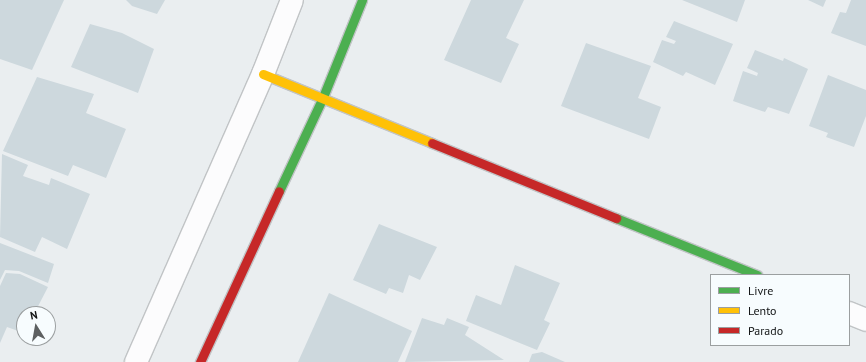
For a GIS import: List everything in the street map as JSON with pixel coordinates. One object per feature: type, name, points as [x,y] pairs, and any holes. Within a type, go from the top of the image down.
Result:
[{"type":"street","points":[[136,362],[262,74],[292,0]]},
{"type":"street","points":[[200,362],[323,97],[362,0]]},
{"type":"street","points":[[262,74],[323,97],[755,274]]},
{"type":"street","points":[[850,313],[866,320]]},
{"type":"building","points":[[0,0],[64,0],[32,70],[0,59]]},
{"type":"building","points":[[126,0],[165,0],[157,14],[132,6]]},
{"type":"building","points":[[471,0],[524,0],[506,38],[519,44],[501,83],[444,60]]},
{"type":"building","points":[[682,0],[745,0],[737,22]]},
{"type":"building","points":[[808,0],[826,0],[823,7]]},
{"type":"building","points":[[851,0],[866,0],[866,46],[831,33],[840,12],[846,13]]},
{"type":"building","points":[[674,21],[733,44],[715,85],[686,72],[683,76],[653,62],[662,40],[674,44],[676,41],[666,37]]},
{"type":"building","points":[[90,24],[122,33],[154,49],[138,93],[71,67]]},
{"type":"building","points":[[586,43],[651,66],[638,98],[661,107],[649,139],[561,106]]},
{"type":"building","points":[[755,50],[783,61],[784,58],[808,69],[789,114],[768,107],[765,112],[733,101],[743,71],[757,76],[758,73],[747,68]]},
{"type":"building","points":[[828,75],[866,90],[866,116],[854,147],[826,137],[828,133],[809,126]]},
{"type":"building","points":[[37,77],[94,94],[86,113],[126,129],[106,178],[73,165],[68,176],[3,151]]},
{"type":"building","points":[[2,154],[28,165],[23,176],[49,185],[51,178],[90,194],[67,249],[42,237],[35,252],[0,237]]},
{"type":"building","points":[[379,224],[437,247],[420,280],[409,275],[403,293],[389,288],[386,294],[353,280]]},
{"type":"building","points":[[0,243],[54,264],[48,283],[19,271],[5,270],[0,280]]},
{"type":"building","points":[[515,265],[560,283],[544,320],[550,323],[537,350],[466,321],[476,295],[501,305]]},
{"type":"building","points":[[6,273],[20,274],[48,287],[38,306],[16,306],[16,330],[7,327],[0,343],[0,286]]},
{"type":"building","points":[[329,293],[412,331],[398,362],[298,362]]},
{"type":"building","points":[[422,318],[444,325],[447,318],[469,327],[465,335],[504,360],[405,362]]},
{"type":"building","points":[[542,352],[565,362],[529,362],[532,354]]},
{"type":"traffic: fast","points":[[279,191],[323,97],[362,0]]},
{"type":"traffic: fast","points":[[616,218],[755,274]]},
{"type":"traffic: slow","points":[[263,74],[432,143]]},
{"type":"traffic: jam","points":[[432,143],[616,218]]},
{"type":"traffic: jam","points":[[200,362],[279,191]]}]
